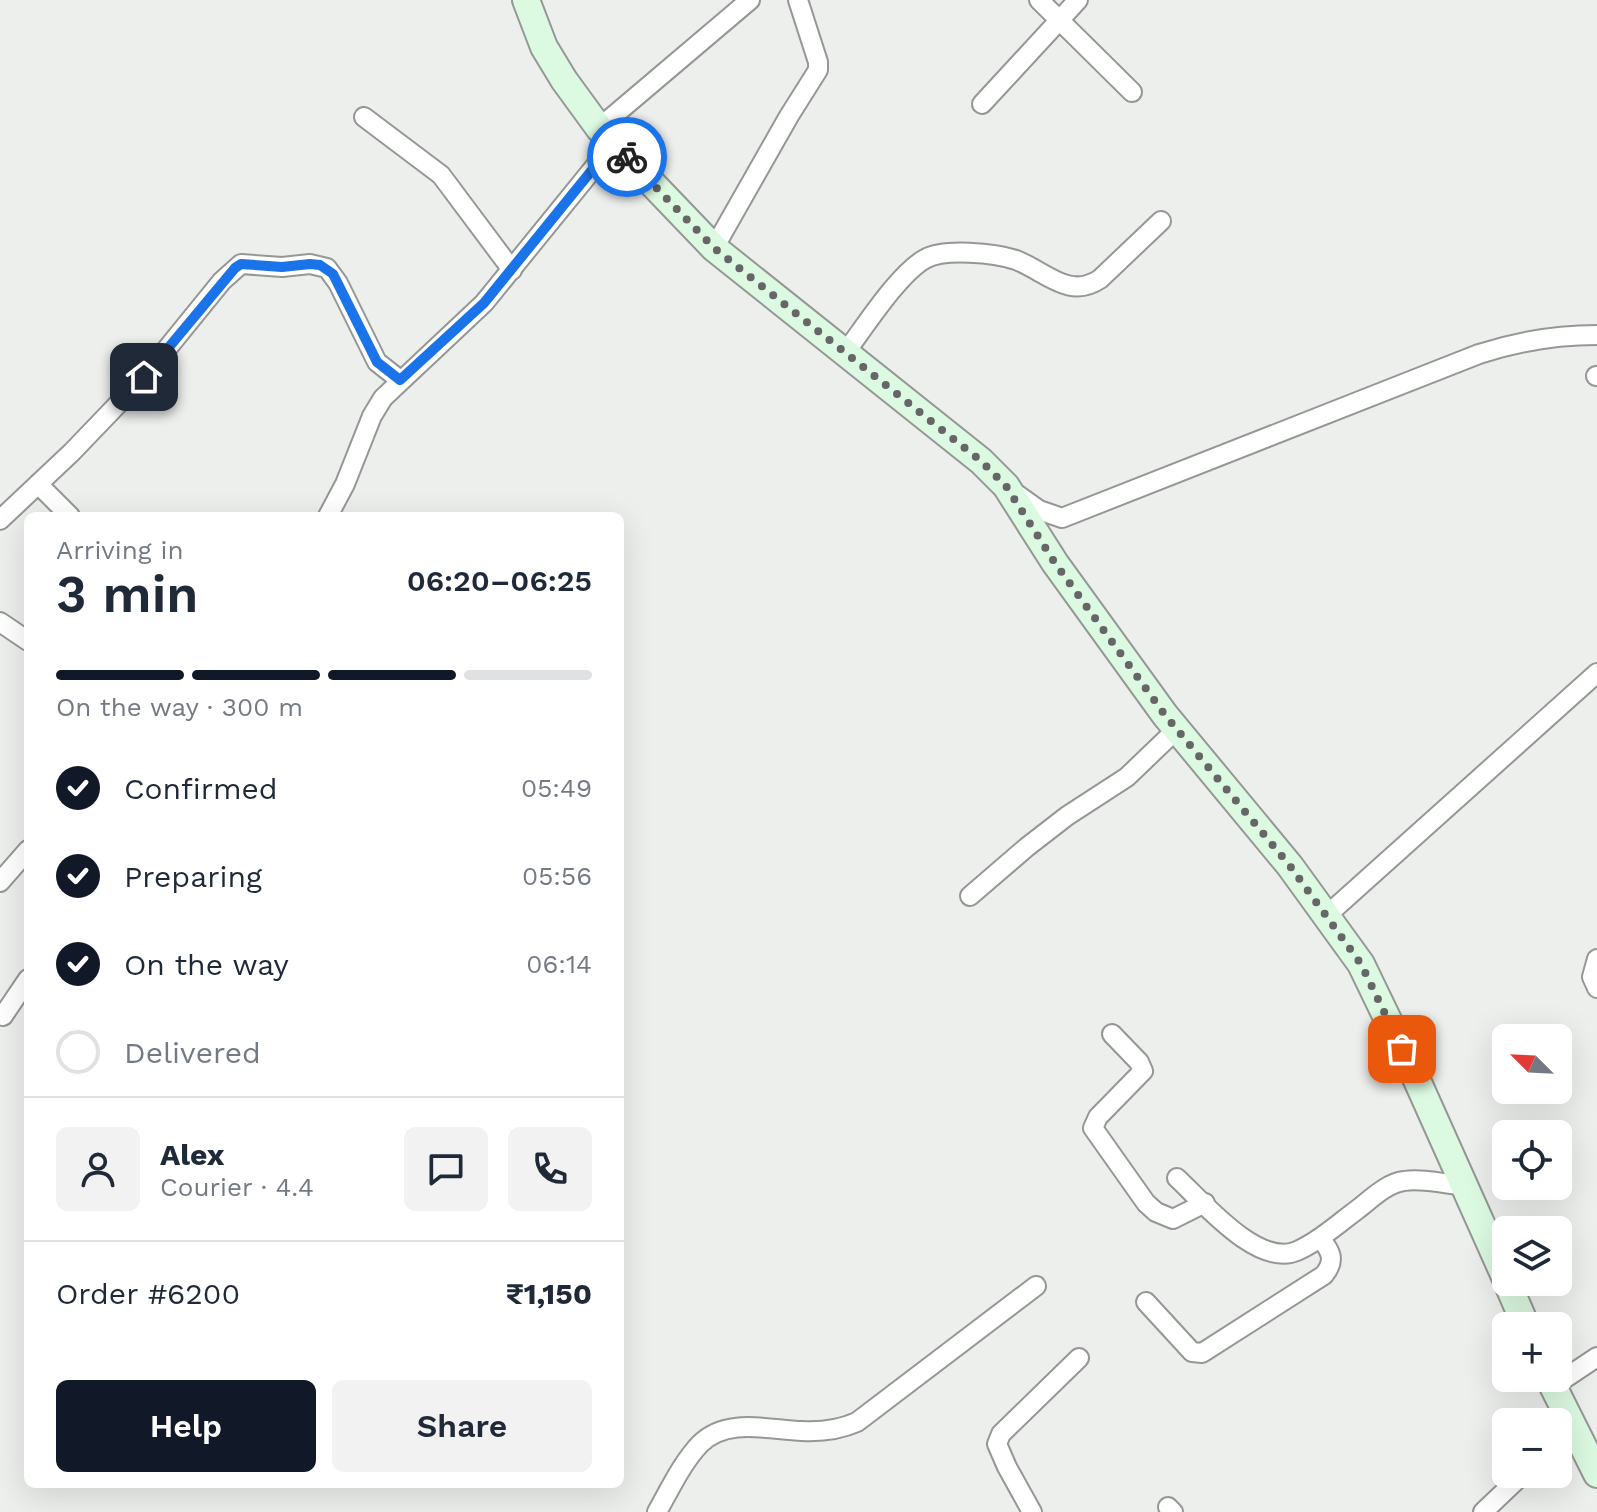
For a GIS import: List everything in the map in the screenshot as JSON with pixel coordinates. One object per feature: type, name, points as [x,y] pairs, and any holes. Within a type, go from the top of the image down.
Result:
[{"type":"street","points":[[526,0],[544,47],[564,80],[606,135],[714,248],[981,461],[1006,486],[1039,510],[1062,518],[1479,354],[1544,337],[1597,335]]},
{"type":"street","points":[[330,512],[345,484],[372,416],[383,398],[484,303],[507,276],[606,135],[750,0]]},
{"type":"street","points":[[714,248],[818,70],[798,0]]},
{"type":"street","points":[[1039,0],[1132,92]]},
{"type":"street","points":[[982,104],[1078,0]]},
{"type":"street","points":[[364,117],[441,175],[507,276]]},
{"type":"street","points":[[845,353],[912,268],[935,254],[948,252],[1007,257],[1049,279],[1075,288],[1100,279],[1161,221]]},
{"type":"street","points":[[0,520],[144,377],[222,281],[241,264],[282,267],[310,264],[327,268],[338,283],[377,362],[400,380]]},
{"type":"street","points":[[38,484],[66,512]]},
{"type":"street","points":[[1006,486],[1055,563],[1177,729],[1290,866],[1361,964],[1492,1247]]},
{"type":"street","points":[[0,622],[24,638]]},
{"type":"street","points":[[1326,916],[1597,673]]},
{"type":"street","points":[[970,896],[1067,816],[1127,777],[1177,729]]},
{"type":"street","points":[[0,882],[24,855]]},
{"type":"street","points":[[1597,959],[1592,977],[1597,988]]},
{"type":"street","points":[[3,1016],[24,985]]},
{"type":"street","points":[[1112,1034],[1139,1062],[1143,1071],[1098,1117],[1093,1128],[1146,1203],[1156,1212],[1173,1219],[1205,1203]]},
{"type":"street","points":[[1177,1178],[1246,1241],[1263,1250],[1294,1252],[1320,1238],[1390,1185],[1404,1180],[1465,1186]]},
{"type":"street","points":[[1146,1302],[1192,1352],[1202,1353],[1324,1275],[1332,1258],[1331,1251],[1320,1238]]},
{"type":"street","points":[[657,1512],[686,1462],[709,1437],[748,1426],[802,1431],[829,1430],[857,1422],[1036,1286]]},
{"type":"street","points":[[1572,1371],[1597,1357]]},
{"type":"street","points":[[1032,1512],[997,1444],[1001,1434],[1079,1358]]},
{"type":"street","points":[[1572,1442],[1597,1474]]},
{"type":"street","points":[[1483,1512],[1508,1488]]},
{"type":"way so far","points":[[627,157],[714,248],[981,461],[1006,486],[1055,563],[1165,715],[1290,866],[1361,964],[1402,1049]]},
{"type":"route","points":[[144,377],[235,268],[241,264],[282,267],[310,264],[327,268],[333,274],[377,362],[400,380],[484,303],[614,143],[627,157]]}]
